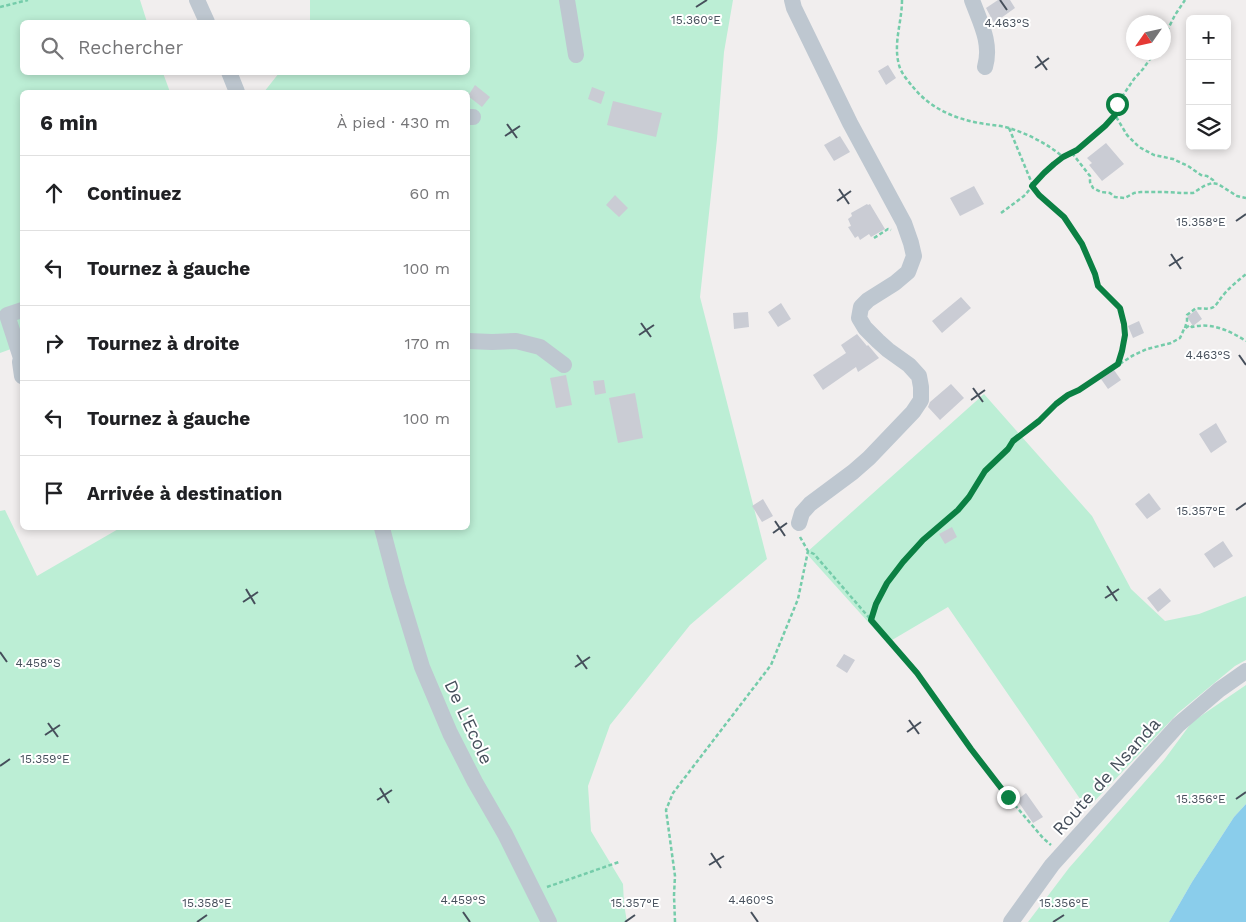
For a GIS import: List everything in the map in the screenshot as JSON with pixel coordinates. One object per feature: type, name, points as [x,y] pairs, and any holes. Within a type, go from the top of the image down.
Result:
[{"type":"street","points":[[198,0],[206,20]]},
{"type":"street","points":[[567,0],[576,55]]},
{"type":"street","points":[[792,0],[794,8],[846,114],[904,223],[914,256],[908,272],[895,283],[868,300],[861,307],[859,318],[865,328],[878,341],[909,365],[919,376],[921,387],[921,400],[913,412],[853,472],[810,504],[802,512],[799,523]]},
{"type":"street","points":[[972,0],[984,28],[988,49],[985,67]]},
{"type":"street","points":[[231,75],[237,90]]},
{"type":"street","points":[[20,311],[7,315],[20,355]]},
{"type":"street","points":[[470,341],[516,341],[540,347],[564,365]]},
{"type":"street","name":"De L'Ecole","points":[[383,530],[422,667],[454,741],[505,834],[549,922]]},
{"type":"street","name":"Route de Nsanda","points":[[1010,922],[1052,865],[1178,725],[1219,690],[1246,671]]},
{"type":"path","points":[[0,7],[28,0]]},
{"type":"path","points":[[902,0],[896,50],[899,67],[918,94],[932,106],[946,114],[970,121],[1009,128],[1026,134],[1063,157]]},
{"type":"path","points":[[1171,23],[1185,0]]},
{"type":"path","points":[[1001,213],[1024,196],[1044,173],[1063,157],[1077,150],[1115,115],[1117,104],[1149,60]]},
{"type":"path","points":[[1115,115],[1127,135],[1139,147],[1154,155],[1173,159],[1188,166],[1201,175],[1213,180],[1214,184]]},
{"type":"path","points":[[1009,128],[1032,186],[1039,195],[1064,217],[1082,244],[1098,286],[1120,308],[1125,335],[1118,364]]},
{"type":"path","points":[[1072,153],[1090,176],[1093,188],[1115,197],[1125,198],[1134,193],[1141,192],[1193,193],[1212,183],[1218,184],[1237,196],[1246,198]]},
{"type":"path","points":[[871,620],[876,604],[887,583],[903,562],[923,540],[958,510],[969,497],[985,471],[1008,449],[1013,441],[1068,395],[1079,390],[1118,364],[1147,349],[1171,343],[1180,338],[1187,321],[1186,315],[1196,308],[1210,309],[1216,306],[1225,293],[1246,274]]},
{"type":"path","points":[[1184,329],[1190,325],[1192,327],[1199,325],[1219,328],[1227,330],[1246,342]]},
{"type":"path","points":[[675,922],[675,876],[666,810],[673,793],[771,665],[798,599],[808,552],[800,536],[799,523]]},
{"type":"path","points":[[808,552],[814,554],[917,673],[1008,797],[1043,838],[1061,855]]},
{"type":"path","points":[[534,892],[619,862]]},
{"type":"green space","points":[[0,0],[140,0],[146,20],[20,20],[20,75],[164,75],[169,90],[20,90],[20,346],[0,353]]},
{"type":"green space","points":[[310,0],[733,0],[724,52],[717,139],[700,297],[767,559],[690,625],[610,725],[588,786],[591,831],[623,884],[627,922],[0,922],[0,511],[5,510],[37,576],[117,530],[470,530],[470,90],[266,90],[277,75],[470,75],[470,20],[310,20]]},
{"type":"green space","points":[[984,394],[1092,516],[1131,589],[1165,621],[1199,614],[1246,596],[1246,660],[1235,666],[1178,713],[1087,809],[948,607],[887,643],[806,553]]},
{"type":"green space","points":[[1246,685],[1246,804],[1234,817],[1169,922],[1028,922],[1069,868],[1164,760],[1192,722]]},
{"type":"water","points":[[1246,804],[1246,922],[1169,922],[1234,817]]},
{"type":"building","points":[[998,0],[1010,0],[1015,8],[994,23],[986,8]]},
{"type":"building","points":[[888,65],[896,78],[886,85],[878,71]]},
{"type":"building","points":[[475,85],[490,97],[482,107],[470,98],[470,93]]},
{"type":"building","points":[[592,87],[605,92],[601,104],[588,99]]},
{"type":"building","points":[[613,101],[662,113],[656,137],[607,125]]},
{"type":"building","points":[[840,136],[850,152],[834,161],[824,145]]},
{"type":"building","points":[[1106,143],[1124,164],[1102,181],[1089,165],[1092,163],[1087,158]]},
{"type":"building","points":[[974,186],[984,204],[960,216],[950,198]]},
{"type":"building","points":[[615,195],[628,208],[619,217],[606,205]]},
{"type":"building","points":[[870,204],[885,229],[871,237],[869,234],[860,240],[858,236],[855,238],[848,227],[851,226],[848,219],[852,216],[851,213]]},
{"type":"building","points":[[961,297],[971,308],[942,333],[932,321]]},
{"type":"building","points":[[781,303],[791,319],[778,327],[768,312]]},
{"type":"building","points":[[1196,310],[1202,319],[1193,326],[1187,317]]},
{"type":"building","points":[[748,312],[749,327],[734,329],[733,313]]},
{"type":"building","points":[[1139,321],[1144,333],[1133,338],[1128,326]]},
{"type":"building","points":[[857,334],[879,358],[858,372],[856,367],[823,390],[813,375],[846,353],[841,345]]},
{"type":"building","points":[[1114,370],[1121,380],[1108,389],[1101,379]]},
{"type":"building","points":[[566,375],[572,405],[556,408],[550,378]]},
{"type":"building","points":[[604,380],[606,393],[595,395],[593,381]]},
{"type":"building","points":[[951,384],[964,398],[940,420],[928,407],[930,402]]},
{"type":"building","points":[[635,393],[643,438],[618,443],[609,398]]},
{"type":"building","points":[[1216,423],[1227,442],[1211,453],[1199,434]]},
{"type":"building","points":[[1149,493],[1161,509],[1147,519],[1135,504]]},
{"type":"building","points":[[763,499],[773,516],[762,522],[752,506]]},
{"type":"building","points":[[952,527],[957,537],[945,544],[939,534]]},
{"type":"building","points":[[1223,541],[1233,556],[1214,568],[1204,554]]},
{"type":"building","points":[[1160,588],[1171,601],[1158,612],[1147,598]]},
{"type":"building","points":[[844,654],[855,660],[847,673],[836,666]]},
{"type":"building","points":[[1026,793],[1043,817],[1033,823],[1017,800]]},
{"type":"route","points":[[1008,797],[917,673],[871,620],[876,604],[887,583],[903,562],[923,540],[958,510],[969,497],[985,471],[1008,449],[1013,441],[1068,395],[1079,390],[1118,364],[1125,335],[1120,308],[1098,286],[1082,244],[1064,217],[1039,195],[1032,186],[1054,164],[1077,150],[1105,126],[1115,115],[1117,104]]}]
